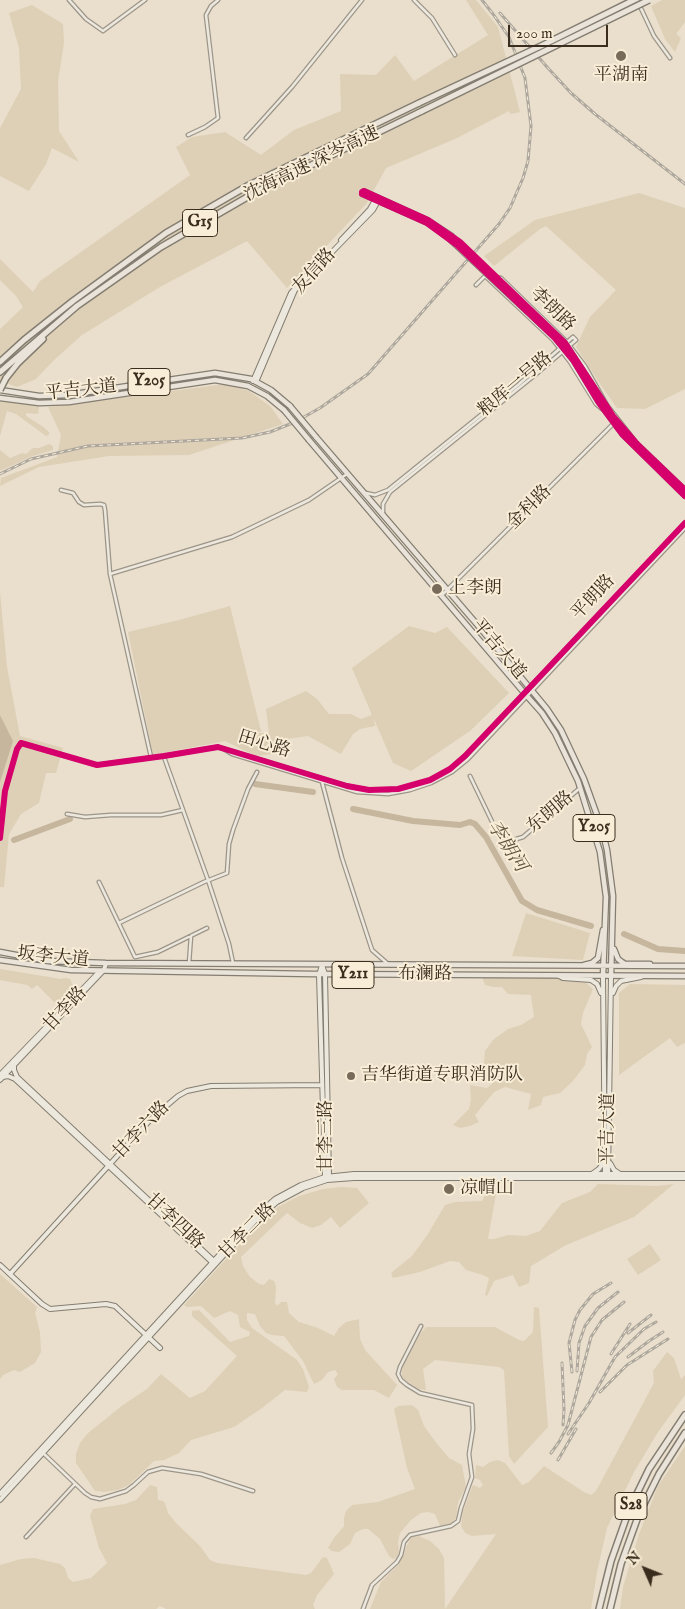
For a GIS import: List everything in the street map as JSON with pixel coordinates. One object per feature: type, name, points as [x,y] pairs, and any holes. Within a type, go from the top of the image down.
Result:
[{"type":"highway","name":"沈海高速 深岑高速","points":[[0,362],[73,301],[166,234],[249,185],[635,0]]},
{"type":"highway","name":"沈海高速 深岑高速","points":[[0,372],[78,306],[161,247],[256,192],[649,0]]},
{"type":"highway","points":[[0,390],[6,378],[18,363],[78,306]]},
{"type":"highway","name":"S28","points":[[599,1609],[611,1561],[629,1510],[649,1469],[685,1415]]},
{"type":"highway","name":"S28","points":[[610,1609],[621,1564],[639,1514],[659,1474],[685,1433]]},
{"type":"main road","name":"平吉大道","points":[[0,390],[39,396],[68,395],[215,373],[240,376],[254,381],[271,390],[290,406],[532,689],[552,716],[571,748],[602,829],[611,874],[613,896],[611,976]]},
{"type":"main road","name":"平吉大道","points":[[0,398],[39,403],[68,402],[215,380],[248,386],[267,396],[284,410],[542,713],[555,733],[580,788],[600,852],[606,897],[603,976]]},
{"type":"main road","points":[[571,967],[596,961],[600,955],[601,936],[605,927]]},
{"type":"main road","points":[[612,931],[614,952],[618,959],[625,964],[654,964],[658,966]]},
{"type":"main road","name":"坂李大道","points":[[0,952],[48,961],[106,964]]},
{"type":"main road","name":"坂李大道","points":[[0,960],[60,970],[102,970]]},
{"type":"main road","name":"布澜路","points":[[106,964],[685,966]]},
{"type":"main road","name":"布澜路","points":[[102,970],[322,974],[685,976]]},
{"type":"street","points":[[69,0],[86,18],[103,31],[145,0]]},
{"type":"street","points":[[188,136],[218,118],[206,16],[211,6],[218,0]]},
{"type":"street","points":[[246,138],[292,87],[362,0]]},
{"type":"street","points":[[414,0],[432,18],[455,55]]},
{"type":"street","points":[[635,0],[654,36],[670,58]]},
{"type":"street","name":"李朗路","points":[[450,236],[363,193],[428,220],[450,236],[555,338],[573,360],[606,410],[634,447],[685,496]]},
{"type":"street","name":"友信路","points":[[254,381],[295,290],[373,210],[376,200]]},
{"type":"street","points":[[476,285],[485,276]]},
{"type":"street","points":[[485,276],[501,278],[568,344],[605,399],[606,410]]},
{"type":"street","points":[[485,276],[561,350],[596,404],[606,410]]},
{"type":"street","name":"粮库一号路","points":[[362,490],[375,495],[388,490],[568,344]]},
{"type":"street","name":"粮库一号路","points":[[384,516],[383,504],[390,492],[520,388],[561,350]]},
{"type":"street","name":"李朗路","points":[[615,422],[685,490]]},
{"type":"street","name":"金科路","points":[[442,594],[615,422]]},
{"type":"street","points":[[110,574],[232,537],[309,500],[347,474]]},
{"type":"street","points":[[61,490],[73,493],[79,502],[84,505],[104,505],[106,510],[110,574],[151,757]]},
{"type":"street","name":"平朗路","points":[[532,689],[685,523]]},
{"type":"street","name":"平朗路","points":[[526,695],[685,528]]},
{"type":"street","name":"田心路","points":[[164,756],[218,746],[232,754],[357,792],[378,794],[405,792],[442,778],[461,765],[526,695]]},
{"type":"street","points":[[0,838],[5,791],[17,749],[21,743],[98,764],[164,756],[208,880],[229,944],[233,965]]},
{"type":"street","points":[[119,923],[228,871],[229,844],[233,830],[248,789],[257,772]]},
{"type":"street","name":"东朗路","points":[[470,776],[499,836],[510,841],[523,837],[580,788]]},
{"type":"street","points":[[322,780],[342,858],[372,950],[390,965]]},
{"type":"street","points":[[67,814],[85,817],[161,815],[183,810]]},
{"type":"street","points":[[100,882],[135,957],[158,952],[207,928]]},
{"type":"street","points":[[189,964],[190,936]]},
{"type":"street","name":"甘李路","points":[[1,1077],[106,964]]},
{"type":"street","name":"甘李三路","points":[[322,965],[327,1178]]},
{"type":"street","name":"甘李路","points":[[1,1077],[102,970]]},
{"type":"street","points":[[611,1010],[613,992],[619,983],[644,975]]},
{"type":"street","points":[[559,976],[593,981],[601,991],[603,1004]]},
{"type":"street","name":"平吉大道","points":[[603,976],[607,1161]]},
{"type":"street","name":"平吉大道","points":[[606,1176],[611,976]]},
{"type":"street","name":"甘李四路","points":[[14,1065],[17,1077],[109,1165]]},
{"type":"street","name":"甘李四路","points":[[1,1077],[8,1076],[15,1079],[214,1262]]},
{"type":"street","name":"甘李六路","points":[[10,1274],[166,1104],[187,1091],[210,1086],[322,1085]]},
{"type":"street","points":[[591,1175],[607,1161],[614,1170],[622,1174]]},
{"type":"street","name":"甘李二路","points":[[0,1494],[147,1336],[254,1217],[275,1199],[301,1185],[327,1178],[354,1174],[606,1176],[622,1174],[685,1174]]},
{"type":"street","name":"甘李二路","points":[[327,1178],[606,1176],[685,1178]]},
{"type":"street","points":[[0,1265],[46,1307],[55,1309],[110,1305],[118,1309],[160,1348]]},
{"type":"street","points":[[363,1609],[372,1585],[397,1562],[404,1542],[410,1535],[451,1526],[458,1522],[472,1478],[468,1454],[473,1429],[472,1405],[420,1393],[407,1386],[398,1374],[421,1326]]},
{"type":"street","points":[[41,1451],[75,1484],[92,1497],[100,1499],[126,1490],[148,1472],[162,1468],[201,1474],[253,1491]]},
{"type":"street","name":"甘李二路","points":[[0,1500],[41,1451]]},
{"type":"street","points":[[26,1537],[75,1484]]},
{"type":"shaded area","points":[[466,0],[476,0],[498,27],[520,112],[511,114],[509,111],[455,139],[386,168],[367,203],[287,288],[247,241],[160,287],[82,335],[36,379],[17,387],[0,381],[0,329],[23,307],[16,296],[0,280],[0,259],[33,292],[40,281],[190,175],[176,147],[192,137],[225,132],[261,155],[294,130],[341,111],[340,74],[376,75],[395,55],[414,81],[488,35]]},
{"type":"shaded area","points":[[662,0],[685,0],[685,22],[676,34],[681,38],[675,52],[665,39],[651,6]]},
{"type":"shaded area","points":[[32,5],[63,24],[64,43],[58,81],[59,131],[79,162],[52,148],[46,164],[29,191],[0,176],[0,128],[21,89],[19,48],[9,13]]},
{"type":"shaded area","points":[[639,193],[685,208],[685,389],[645,409],[617,408],[576,347],[590,317],[616,290],[546,226],[494,266],[484,256],[535,220]]},
{"type":"shaded area","points":[[225,384],[249,391],[270,406],[283,424],[189,455],[109,456],[39,467],[0,486],[1,478],[57,457],[61,435],[48,407]]},
{"type":"shaded area","points":[[0,401],[39,406],[38,414],[26,413],[26,416],[42,426],[49,432],[49,435],[46,436],[16,414],[7,411],[0,436]]},
{"type":"shaded area","points":[[49,444],[53,446],[53,450],[33,456],[0,471],[0,450],[10,458],[22,453],[26,454],[33,448]]},
{"type":"shaded area","points":[[0,592],[7,667],[20,736],[63,748],[56,773],[46,773],[39,803],[21,814],[9,834],[4,887],[0,887]]},
{"type":"shaded area","points":[[230,606],[261,731],[257,733],[269,733],[266,709],[306,691],[317,699],[329,714],[351,714],[361,719],[372,715],[352,668],[409,626],[435,633],[447,627],[509,693],[470,731],[411,771],[393,763],[374,719],[375,726],[360,729],[353,734],[341,754],[308,736],[273,741],[274,748],[281,753],[256,756],[225,741],[153,755],[128,632]]},
{"type":"shaded area","points":[[0,715],[13,741],[0,782]]},
{"type":"shaded area","points":[[526,913],[590,933],[583,960],[512,956]]},
{"type":"shaded area","points":[[0,969],[70,979],[73,986],[72,991],[57,1005],[37,985],[32,989],[27,985],[0,980]]},
{"type":"shaded area","points":[[482,977],[576,977],[584,981],[593,989],[583,1013],[581,1024],[592,1047],[587,1054],[585,1065],[573,1081],[560,1093],[543,1097],[541,1105],[528,1110],[531,1094],[505,1087],[494,1092],[475,1115],[479,1122],[460,1128],[453,1125],[469,1109],[471,1100],[470,1085],[487,1088],[496,1080],[496,1074],[487,1073],[484,1063],[485,1051],[493,1040],[508,1029],[521,1025],[534,1017],[531,995],[508,994],[502,987],[485,985]]},
{"type":"shaded area","points":[[630,984],[685,985],[685,1043],[677,1047],[670,1038],[619,1075],[619,993]]},
{"type":"shaded area","points":[[598,1184],[657,1186],[674,1184],[634,1217],[566,1245],[531,1266],[529,1283],[519,1287],[513,1275],[494,1281],[487,1296],[485,1295],[489,1278],[466,1270],[459,1262],[450,1261],[420,1272],[393,1278],[391,1273],[412,1256],[445,1205],[455,1202],[482,1201],[487,1192],[496,1194],[488,1239],[508,1235],[526,1236],[540,1231],[562,1203],[590,1192]]},
{"type":"shaded area","points":[[357,1188],[369,1203],[340,1228],[331,1217],[321,1225],[312,1228],[300,1223],[287,1213],[241,1257],[243,1266],[250,1277],[259,1284],[264,1285],[269,1279],[274,1281],[276,1286],[275,1303],[277,1306],[281,1302],[287,1302],[289,1313],[299,1322],[334,1336],[346,1322],[359,1319],[360,1339],[365,1350],[397,1385],[389,1398],[374,1390],[342,1390],[337,1387],[334,1379],[338,1374],[335,1370],[328,1372],[322,1380],[314,1384],[303,1361],[284,1336],[266,1333],[260,1326],[255,1314],[247,1313],[247,1320],[252,1328],[297,1360],[303,1369],[309,1387],[307,1392],[285,1390],[234,1427],[191,1440],[179,1453],[164,1460],[154,1461],[129,1485],[118,1490],[95,1491],[76,1463],[76,1454],[80,1443],[88,1433],[123,1405],[147,1389],[161,1374],[190,1398],[205,1391],[237,1356],[192,1316],[192,1311],[199,1310],[230,1342],[249,1336],[250,1332],[240,1327],[238,1315],[230,1311],[214,1318],[201,1306],[187,1307],[184,1305],[260,1222],[278,1207],[299,1196],[323,1189]]},
{"type":"shaded area","points":[[650,1244],[661,1260],[638,1275],[627,1259]]},
{"type":"shaded area","points":[[0,1274],[37,1307],[35,1313],[40,1332],[41,1352],[35,1363],[20,1372],[14,1370],[3,1375],[0,1379]]},
{"type":"shaded area","points":[[534,1307],[539,1308],[548,1427],[514,1464],[509,1456],[504,1370],[499,1367],[435,1360],[423,1369],[426,1390],[419,1389],[405,1380],[402,1377],[402,1371],[404,1363],[419,1335],[426,1327],[495,1327],[524,1341],[533,1332]]},
{"type":"shaded area","points":[[667,1352],[674,1358],[681,1379],[685,1375],[685,1395],[658,1432],[634,1472],[607,1528],[591,1609],[445,1609],[496,1534],[472,1536],[465,1533],[461,1526],[463,1511],[473,1485],[480,1488],[483,1485],[480,1480],[475,1478],[476,1465],[483,1467],[490,1462],[498,1460],[505,1463],[522,1485],[529,1482],[544,1466],[591,1495],[596,1491],[654,1383],[653,1371]]},
{"type":"shaded area","points":[[412,1405],[418,1410],[424,1426],[437,1444],[449,1458],[462,1465],[466,1487],[458,1502],[456,1518],[450,1524],[440,1526],[435,1514],[421,1513],[411,1520],[400,1533],[398,1542],[399,1552],[397,1557],[393,1559],[389,1556],[380,1539],[368,1529],[355,1533],[350,1544],[339,1552],[332,1551],[328,1548],[344,1526],[346,1511],[352,1505],[378,1502],[415,1489],[407,1468],[394,1409],[398,1406]]},
{"type":"shaded area","points":[[685,1446],[685,1609],[620,1609],[623,1587],[639,1534],[658,1486]]},
{"type":"shaded area","points":[[150,1485],[157,1487],[158,1500],[165,1503],[168,1513],[176,1523],[200,1546],[210,1560],[217,1563],[306,1575],[311,1573],[323,1557],[327,1558],[334,1574],[317,1595],[313,1605],[315,1609],[166,1609],[160,1606],[156,1609],[0,1609],[0,1565],[21,1559],[34,1558],[60,1564],[65,1568],[68,1578],[73,1582],[91,1578],[107,1563],[99,1548],[90,1516],[93,1509],[125,1504],[136,1500]]},
{"type":"shaded area","points":[[419,1536],[430,1541],[439,1549],[444,1558],[445,1609],[370,1609],[381,1582],[398,1565],[411,1537]]},
{"type":"waterway","name":"李朗河","points":[[255,784],[313,792]]},
{"type":"waterway","name":"李朗河","points":[[353,809],[413,821],[460,825],[470,822],[475,824],[486,837],[522,901],[537,910],[591,926]]},
{"type":"waterway","name":"李朗河","points":[[14,840],[70,819]]},
{"type":"waterway","name":"李朗河","points":[[624,934],[658,949],[685,951]]},
{"type":"railway","points":[[0,474],[31,459],[88,446],[242,438],[270,432],[295,422],[320,408],[368,374],[499,224],[510,208],[523,178],[528,161],[531,126],[525,78],[509,37],[482,0]]},
{"type":"railway","points":[[500,13],[571,93],[685,184]]},
{"type":"railway","points":[[572,1372],[569,1343],[575,1320],[580,1310],[593,1294],[611,1283]]},
{"type":"railway","points":[[577,1371],[579,1343],[585,1326],[598,1308],[618,1292]]},
{"type":"railway","points":[[551,1453],[568,1425],[591,1337],[602,1320],[624,1302]]},
{"type":"railway","points":[[628,1333],[651,1315]]},
{"type":"railway","points":[[568,1434],[589,1403],[615,1357],[644,1329],[656,1322]]},
{"type":"railway","points":[[611,1354],[630,1324]]},
{"type":"railway","points":[[628,1357],[663,1332]]},
{"type":"railway","points":[[600,1392],[627,1365],[668,1339]]},
{"type":"railway","points":[[562,1363],[563,1425]]},
{"type":"railway","points":[[558,1460],[576,1429]]},
{"type":"cycle path","points":[[685,490],[637,444],[613,416],[565,343],[460,242],[428,220],[364,191],[362,192],[362,194],[427,223],[457,245],[555,338],[573,360],[599,403],[622,434],[685,496]]},
{"type":"cycle path","points":[[0,838],[5,791],[17,749],[21,743],[97,765],[218,747],[347,786],[369,790],[398,789],[430,780],[450,769],[465,756],[685,523]]},
{"type":"place","name":"平湖南","points":[[621,56]]},
{"type":"place","name":"上李朗","points":[[437,589]]},
{"type":"place","name":"吉华街道专职消防队","points":[[351,1076]]},
{"type":"place","name":"凉帽山","points":[[449,1189]]}]
